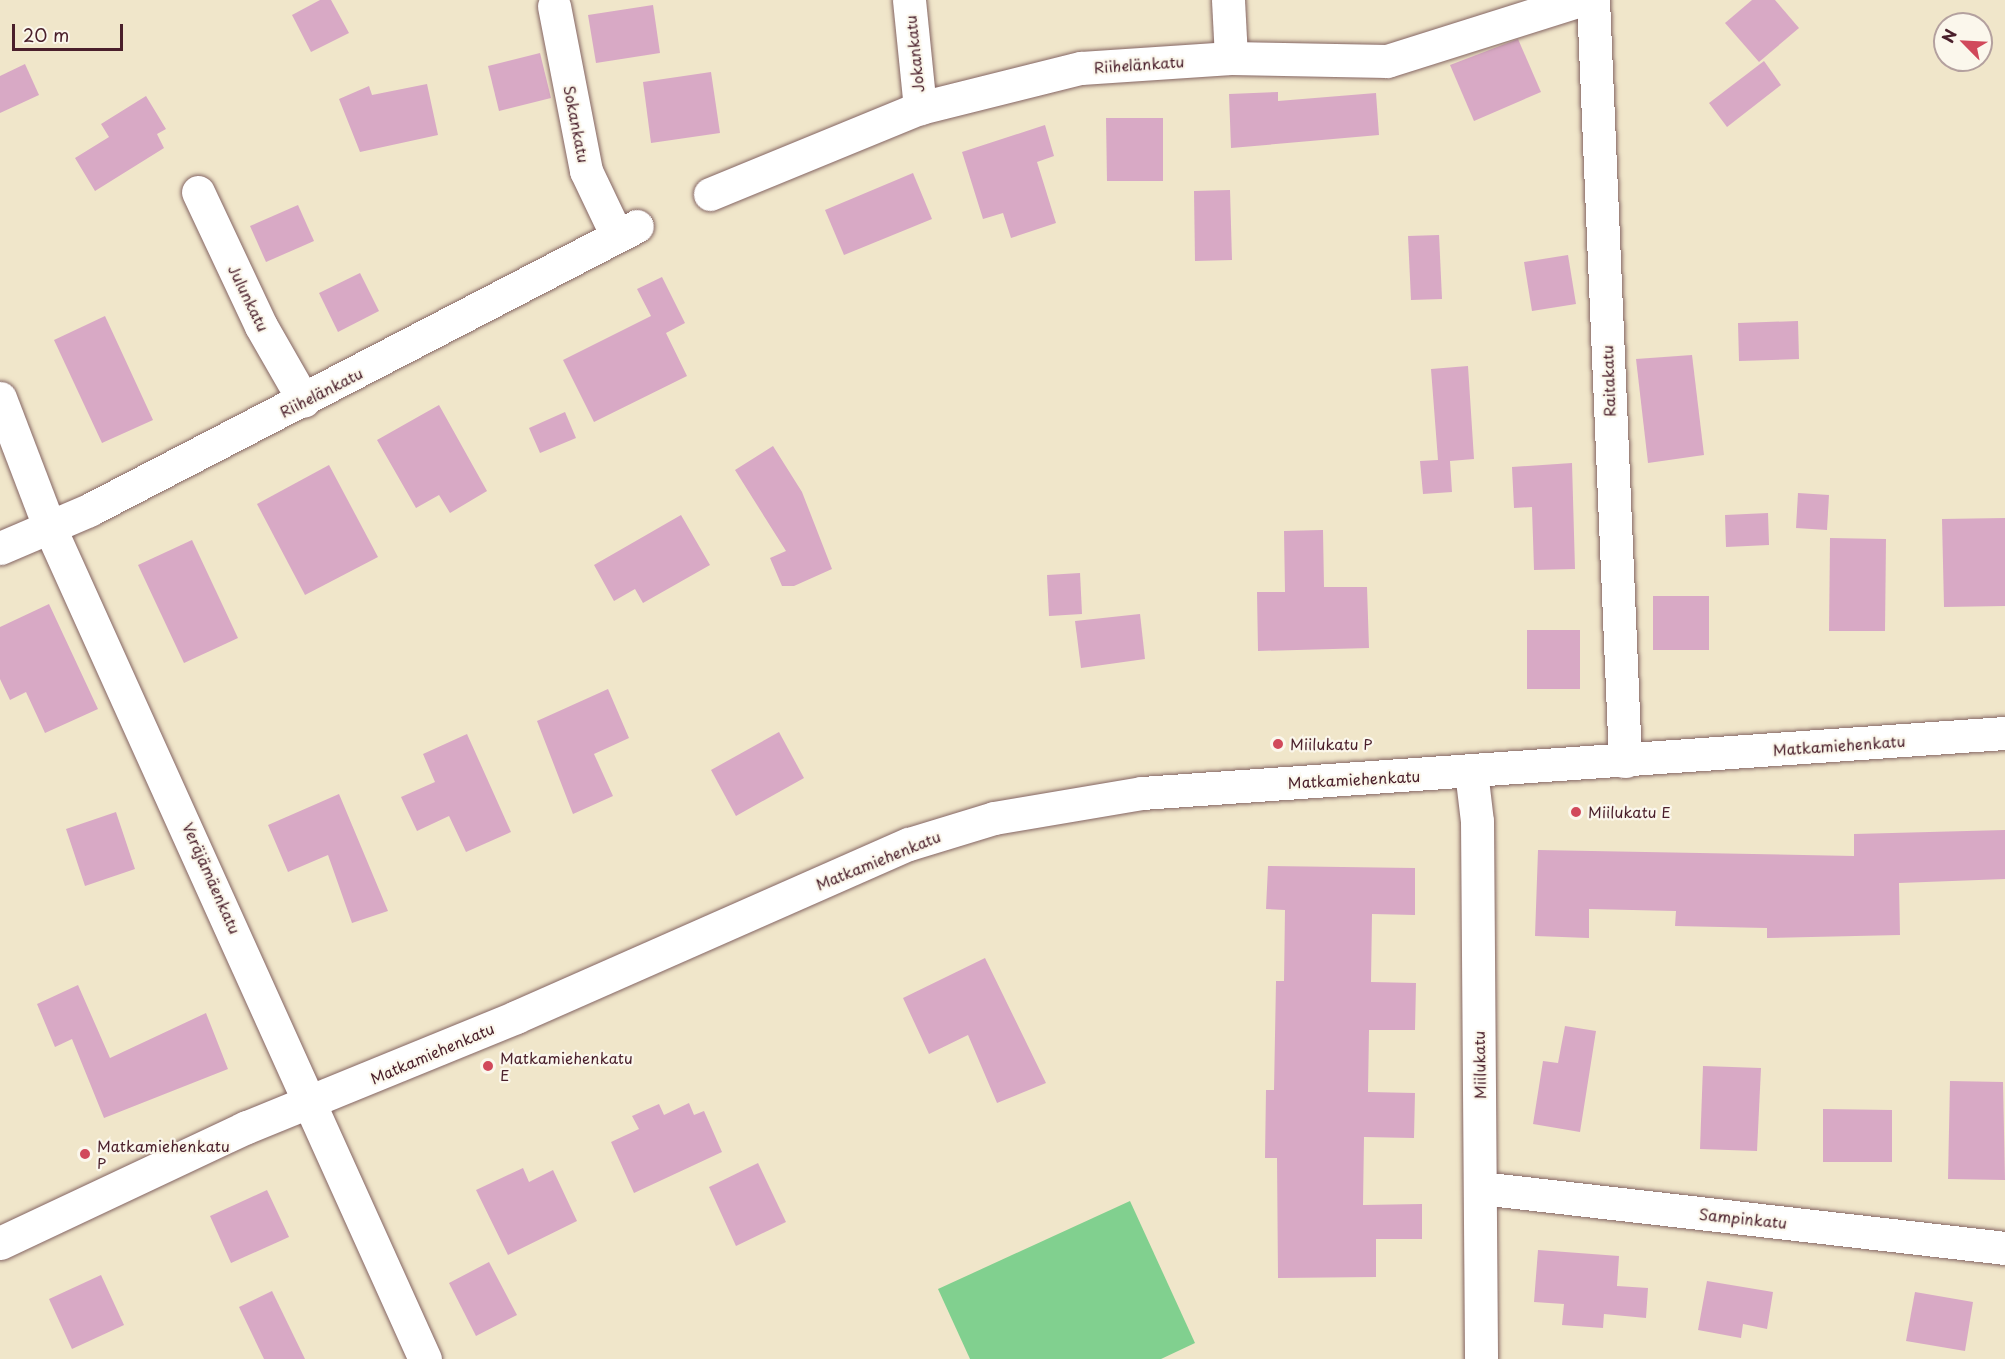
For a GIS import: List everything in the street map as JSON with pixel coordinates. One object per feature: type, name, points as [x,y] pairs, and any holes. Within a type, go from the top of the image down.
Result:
[{"type":"street","name":"Jokankatu","points":[[909,0],[920,108]]},
{"type":"street","points":[[1228,0],[1231,58]]},
{"type":"street","name":"Riihelänkatu","points":[[710,194],[920,108],[1081,68],[1231,58],[1387,61],[1581,0]]},
{"type":"street","name":"Raitakatu","points":[[1593,0],[1625,761]]},
{"type":"street","name":"Sokankatu","points":[[554,6],[586,171],[627,231]]},
{"type":"street","name":"Julunkatu","points":[[198,192],[261,326],[304,401]]},
{"type":"street","name":"Riihelänkatu","points":[[0,548],[304,401],[627,231]]},
{"type":"street","name":"Veräjämäenkatu","points":[[0,398],[48,526],[311,1102],[425,1359]]},
{"type":"street","name":"Matkamiehenkatu","points":[[0,1244],[311,1102],[909,844],[994,818],[1142,793],[2005,733]]},
{"type":"street","name":"Miilukatu","points":[[1471,771],[1477,821],[1481,1359]]},
{"type":"street","name":"Sampinkatu","points":[[1480,1188],[2005,1248]]},
{"type":"green space","points":[[1130,1201],[1195,1343],[1161,1359],[970,1359],[938,1289]]},
{"type":"building","points":[[320,0],[331,0],[349,33],[311,52],[292,15]]},
{"type":"building","points":[[1752,0],[1775,0],[1799,28],[1759,62],[1725,23]]},
{"type":"building","points":[[653,5],[660,53],[596,63],[588,15]]},
{"type":"building","points":[[1518,39],[1541,92],[1474,121],[1450,65]]},
{"type":"building","points":[[540,53],[551,98],[499,111],[488,66]]},
{"type":"building","points":[[1764,61],[1781,85],[1727,127],[1709,103]]},
{"type":"building","points":[[25,64],[39,95],[0,113],[0,76]]},
{"type":"building","points":[[711,72],[720,133],[651,143],[643,82]]},
{"type":"building","points":[[427,84],[438,135],[360,152],[339,99],[369,86],[372,95]]},
{"type":"building","points":[[1278,92],[1278,101],[1376,93],[1379,135],[1231,148],[1229,94]]},
{"type":"building","points":[[146,96],[166,129],[157,134],[164,148],[95,191],[75,158],[109,137],[101,124]]},
{"type":"building","points":[[1106,118],[1163,118],[1163,181],[1107,181]]},
{"type":"building","points":[[1045,125],[1054,156],[1037,162],[1056,223],[1011,238],[1003,213],[983,219],[962,152]]},
{"type":"building","points":[[913,173],[932,219],[844,255],[825,210]]},
{"type":"building","points":[[1230,190],[1232,260],[1195,261],[1194,191]]},
{"type":"building","points":[[298,205],[314,241],[266,262],[250,226]]},
{"type":"building","points":[[1439,235],[1442,299],[1411,300],[1408,236]]},
{"type":"building","points":[[1568,255],[1576,304],[1532,311],[1524,262]]},
{"type":"building","points":[[360,273],[379,311],[338,332],[319,293]]},
{"type":"building","points":[[662,277],[685,323],[666,333],[687,376],[594,422],[563,360],[651,316],[637,289]]},
{"type":"building","points":[[105,316],[153,420],[102,443],[54,340]]},
{"type":"building","points":[[1798,321],[1799,359],[1739,361],[1738,323]]},
{"type":"building","points":[[1692,355],[1704,455],[1648,463],[1636,359]]},
{"type":"building","points":[[1468,366],[1474,459],[1450,461],[1452,492],[1423,494],[1420,461],[1438,460],[1431,369]]},
{"type":"building","points":[[439,405],[487,491],[450,513],[439,495],[416,508],[377,440]]},
{"type":"building","points":[[565,412],[576,438],[540,453],[529,428]]},
{"type":"building","points":[[773,446],[802,492],[832,569],[794,586],[782,586],[770,558],[786,551],[735,470]]},
{"type":"building","points":[[1572,463],[1575,569],[1534,570],[1532,507],[1514,508],[1512,467]]},
{"type":"building","points":[[329,465],[378,557],[305,595],[257,504]]},
{"type":"building","points":[[1798,493],[1829,495],[1827,530],[1796,528]]},
{"type":"building","points":[[1768,513],[1769,545],[1726,547],[1725,515]]},
{"type":"building","points":[[681,515],[710,565],[643,603],[635,589],[614,601],[594,565]]},
{"type":"building","points":[[2005,518],[2005,606],[1944,607],[1942,519]]},
{"type":"building","points":[[1323,530],[1324,587],[1367,587],[1369,648],[1258,651],[1257,592],[1285,592],[1284,531]]},
{"type":"building","points":[[1830,538],[1886,539],[1885,631],[1829,631]]},
{"type":"building","points":[[192,540],[238,638],[184,663],[138,565]]},
{"type":"building","points":[[1080,573],[1082,614],[1049,616],[1047,575]]},
{"type":"building","points":[[1653,596],[1709,596],[1709,650],[1653,650]]},
{"type":"building","points":[[49,604],[98,709],[45,733],[26,692],[10,700],[0,679],[0,627]]},
{"type":"building","points":[[1140,614],[1145,659],[1081,668],[1075,621]]},
{"type":"building","points":[[1527,630],[1580,630],[1580,689],[1527,689]]},
{"type":"building","points":[[608,689],[629,738],[594,754],[613,796],[573,814],[537,721]]},
{"type":"building","points":[[779,732],[804,778],[736,816],[711,770]]},
{"type":"building","points":[[467,734],[511,832],[466,852],[449,816],[417,831],[401,797],[435,782],[423,754]]},
{"type":"building","points":[[339,794],[388,911],[352,923],[328,855],[288,872],[268,825]]},
{"type":"building","points":[[116,812],[135,869],[85,886],[66,829]]},
{"type":"building","points":[[2005,830],[2005,879],[1899,883],[1900,935],[1767,938],[1767,928],[1675,926],[1676,911],[1589,909],[1589,938],[1535,936],[1538,850],[1854,856],[1854,834]]},
{"type":"building","points":[[1268,866],[1415,868],[1415,915],[1372,914],[1371,982],[1416,983],[1415,1030],[1369,1030],[1368,1092],[1415,1093],[1414,1138],[1364,1137],[1363,1205],[1422,1204],[1422,1239],[1376,1239],[1376,1277],[1278,1278],[1277,1158],[1265,1158],[1266,1090],[1274,1090],[1276,981],[1284,981],[1285,910],[1266,909]]},
{"type":"building","points":[[985,958],[1046,1083],[997,1103],[968,1035],[929,1054],[903,998]]},
{"type":"building","points":[[78,985],[110,1058],[206,1013],[228,1069],[104,1118],[72,1039],[55,1047],[37,1004]]},
{"type":"building","points":[[1565,1026],[1596,1031],[1580,1132],[1533,1124],[1543,1061],[1558,1063]]},
{"type":"building","points":[[1703,1066],[1761,1068],[1757,1151],[1700,1149]]},
{"type":"building","points":[[1950,1081],[2003,1082],[2005,1180],[1948,1179]]},
{"type":"building","points":[[689,1103],[694,1115],[704,1111],[722,1152],[634,1193],[611,1142],[639,1129],[632,1116],[659,1104],[664,1115]]},
{"type":"building","points":[[1823,1109],[1892,1110],[1892,1162],[1823,1162]]},
{"type":"building","points":[[758,1163],[786,1222],[736,1246],[709,1187]]},
{"type":"building","points":[[523,1168],[529,1182],[553,1170],[577,1221],[508,1255],[476,1190]]},
{"type":"building","points":[[267,1190],[289,1237],[231,1263],[210,1216]]},
{"type":"building","points":[[1538,1250],[1619,1256],[1617,1286],[1648,1288],[1646,1318],[1604,1314],[1603,1328],[1562,1325],[1564,1304],[1534,1302]]},
{"type":"building","points":[[489,1262],[517,1315],[476,1336],[449,1283]]},
{"type":"building","points":[[101,1275],[124,1325],[72,1349],[49,1299]]},
{"type":"building","points":[[1707,1281],[1773,1292],[1767,1329],[1743,1324],[1741,1338],[1698,1330]]},
{"type":"building","points":[[272,1291],[305,1359],[264,1359],[239,1307]]},
{"type":"building","points":[[1915,1292],[1973,1302],[1965,1351],[1906,1341]]},
{"type":"place","name":"Miilukatu P","points":[[1278,744]]},
{"type":"place","name":"Miilukatu E","points":[[1576,812]]},
{"type":"place","name":"Matkamiehenkatu E","points":[[488,1066]]},
{"type":"place","name":"Matkamiehenkatu P","points":[[85,1154]]}]
